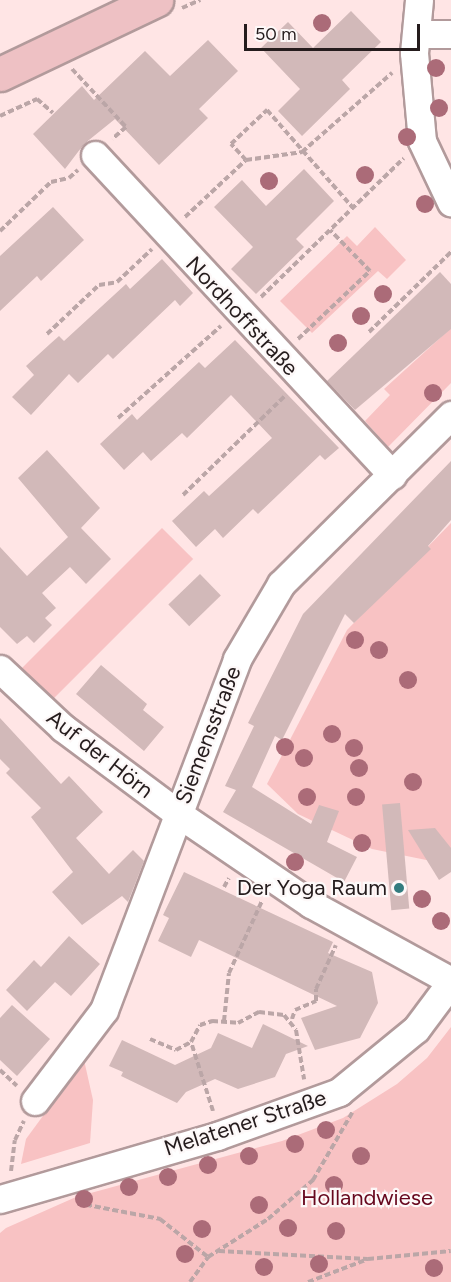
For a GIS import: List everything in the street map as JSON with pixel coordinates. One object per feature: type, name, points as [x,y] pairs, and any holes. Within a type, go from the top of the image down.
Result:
[{"type":"main road","points":[[0,74],[156,0]]},
{"type":"street","points":[[419,0],[415,44],[422,141],[451,202]]},
{"type":"street","points":[[415,44],[451,34]]},
{"type":"street","name":"Nordhoffstraße","points":[[95,155],[239,314],[392,475]]},
{"type":"street","name":"Siemensstraße","points":[[35,1101],[104,1010],[237,659],[281,584],[451,415]]},
{"type":"street","name":"Auf der Hörn","points":[[0,669],[63,728],[177,813],[344,931],[451,982]]},
{"type":"street","name":"Melatener Straße","points":[[6,1196],[217,1136],[339,1092],[416,1029],[451,982]]},
{"type":"path","points":[[47,334],[99,285],[117,282],[246,160],[302,152],[415,44]]},
{"type":"path","points":[[0,231],[51,182],[69,178],[126,127],[64,62]]},
{"type":"path","points":[[0,116],[37,99],[53,113]]},
{"type":"path","points":[[246,160],[231,144],[267,110],[353,208]]},
{"type":"path","points":[[118,418],[239,314],[422,141]]},
{"type":"path","points":[[297,340],[370,271],[330,230]]},
{"type":"path","points":[[369,332],[451,252]]},
{"type":"path","points":[[183,495],[301,380]]},
{"type":"path","points":[[224,1022],[229,973],[264,894]]},
{"type":"path","points":[[300,1060],[291,1019],[295,1010],[316,1001],[316,989],[344,931]]},
{"type":"path","points":[[150,1039],[176,1050],[191,1042],[200,1025],[238,1023],[259,1012],[291,1019]]},
{"type":"path","points":[[191,1042],[210,1094],[217,1136]]},
{"type":"path","points":[[190,1282],[208,1257],[268,1219],[313,1180],[352,1113],[339,1092]]},
{"type":"path","points":[[6,1196],[15,1140],[35,1101]]},
{"type":"path","points":[[60,1179],[69,1202],[160,1220],[208,1257]]},
{"type":"path","points":[[218,1251],[368,1259],[451,1251]]},
{"type":"path","points":[[308,1282],[368,1259]]},
{"type":"green space","points":[[375,227],[406,260],[387,279],[378,271],[312,333],[280,301],[347,236],[357,246]]},
{"type":"green space","points":[[451,318],[451,383],[388,447],[365,421],[390,395],[384,389],[450,329]]},
{"type":"green space","points":[[451,523],[451,865],[372,849],[298,814],[267,784],[347,630]]},
{"type":"green space","points":[[162,528],[193,559],[52,700],[21,669]]},
{"type":"green space","name":"Hollandwiese","points":[[451,1027],[451,1282],[0,1282],[0,1233],[6,1228],[76,1197],[282,1141],[343,1118],[397,1084],[427,1058]]},
{"type":"green space","points":[[84,1060],[93,1100],[90,1143],[21,1164],[26,1139]]},
{"type":"building","points":[[351,11],[381,42],[342,80],[350,89],[302,136],[278,111],[300,89],[261,48],[288,22],[313,48]]},
{"type":"building","points":[[208,40],[238,71],[199,109],[208,118],[159,165],[115,119],[84,144],[65,169],[33,134],[82,86],[94,100],[145,51],[170,76]]},
{"type":"building","points":[[304,169],[334,201],[296,239],[304,247],[256,294],[231,269],[253,247],[214,207],[242,180],[266,206]]},
{"type":"building","points":[[53,207],[84,240],[41,281],[37,276],[0,311],[0,256]]},
{"type":"building","points":[[162,259],[193,293],[180,306],[175,300],[113,359],[108,354],[78,383],[69,374],[31,415],[12,397],[34,375],[26,366],[59,336],[64,341],[126,284],[130,289]]},
{"type":"building","points":[[440,272],[451,284],[451,329],[355,410],[327,381]]},
{"type":"building","points":[[235,340],[339,448],[325,460],[320,455],[258,514],[253,509],[223,538],[215,529],[196,547],[172,521],[204,491],[209,496],[272,438],[231,395],[187,438],[182,433],[151,461],[143,452],[124,470],[100,444],[132,414],[137,420],[199,362],[205,368]]},
{"type":"building","points":[[47,450],[100,508],[81,528],[111,559],[86,584],[70,567],[42,593],[56,608],[45,618],[52,625],[34,643],[27,636],[17,644],[0,627],[0,547],[27,576],[68,537],[18,478]]},
{"type":"building","points":[[451,461],[451,520],[428,546],[431,549],[354,623],[345,614],[282,740],[275,736],[252,787],[311,824],[319,805],[339,811],[327,842],[357,857],[344,882],[223,812],[236,790],[225,786],[254,726],[248,723],[303,614]]},
{"type":"building","points":[[200,574],[221,596],[189,626],[168,605]]},
{"type":"building","points":[[101,665],[147,704],[143,710],[164,727],[144,751],[76,694]]},
{"type":"building","points":[[0,718],[61,784],[69,776],[103,812],[76,838],[109,874],[133,850],[144,861],[128,902],[122,896],[82,925],[52,892],[73,872],[31,817],[41,808],[6,773],[10,769],[0,759]]},
{"type":"building","name":"Der Yoga Raum","points":[[400,803],[409,909],[391,910],[382,805]]},
{"type":"building","points":[[435,828],[451,848],[451,872],[439,880],[408,830]]},
{"type":"building","points":[[184,872],[333,942],[328,953],[372,972],[378,1003],[360,1038],[315,1050],[301,1018],[337,1006],[199,940],[191,957],[158,941],[169,918],[163,915]]},
{"type":"building","points":[[69,936],[100,964],[71,996],[55,982],[27,1011],[6,990],[34,960],[41,967]]},
{"type":"building","points":[[12,1005],[50,1039],[17,1076],[0,1060],[0,1018]]},
{"type":"building","points":[[263,1024],[308,1046],[286,1054],[275,1077],[238,1089],[215,1079],[186,1092],[177,1103],[121,1076],[123,1072],[109,1066],[122,1040],[175,1065],[211,1048],[218,1033],[252,1048]]},
{"type":"place","name":"Der Yoga Raum","points":[[399,888]]}]
